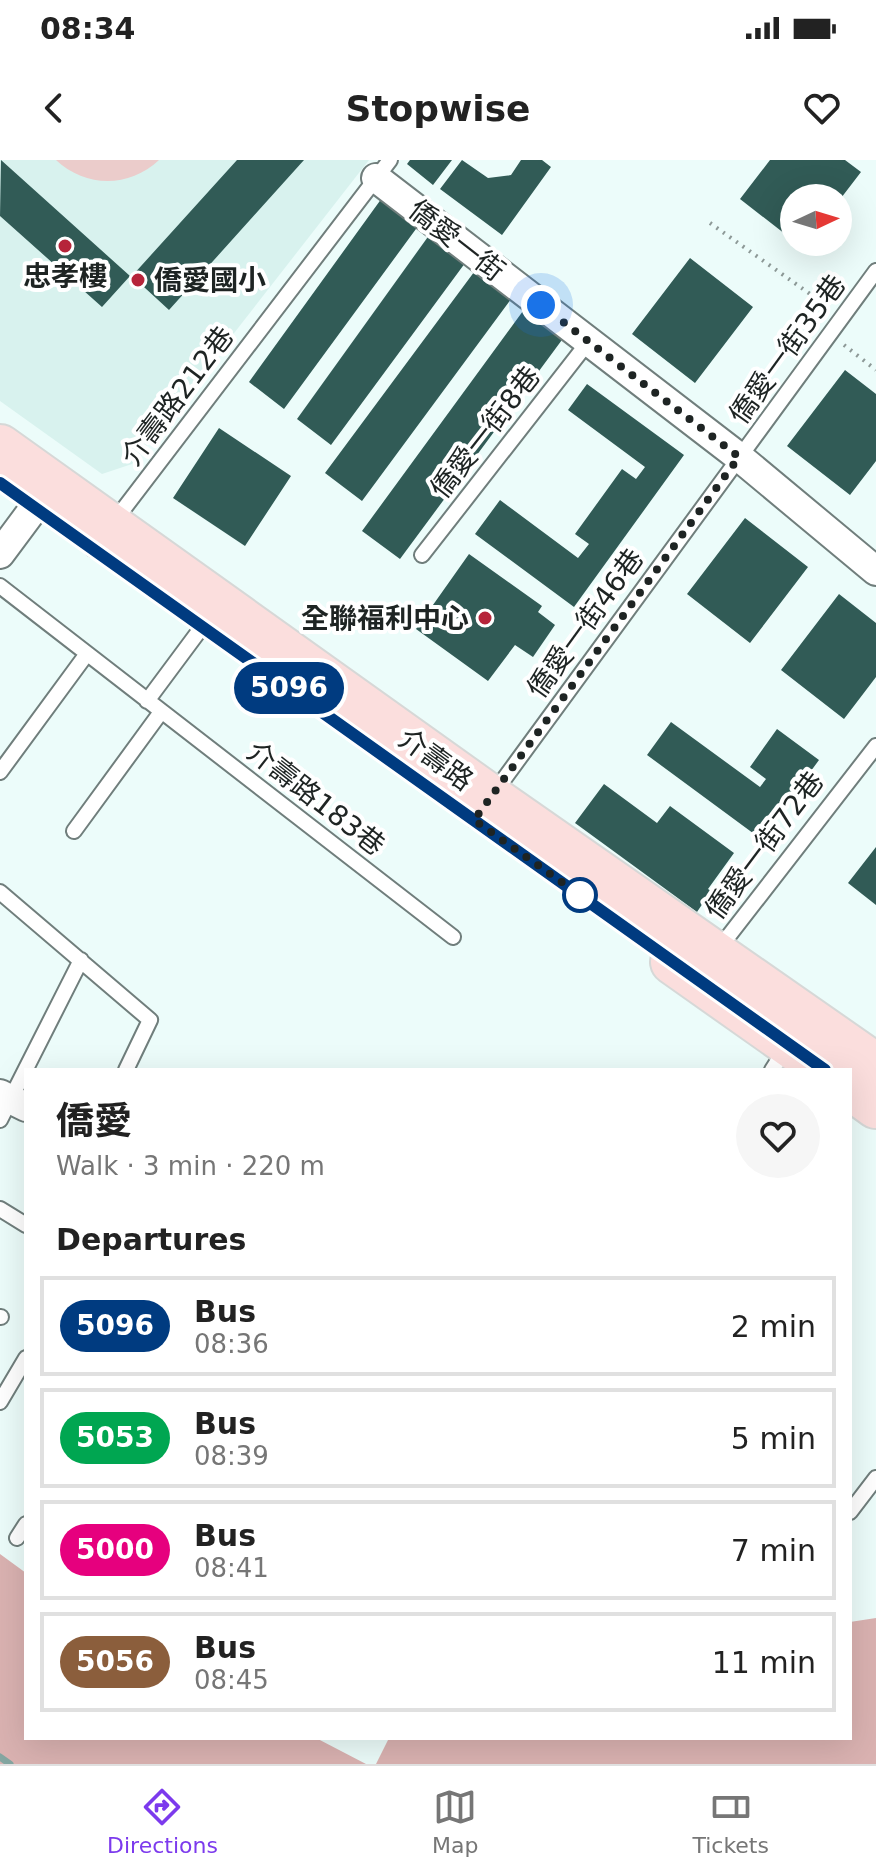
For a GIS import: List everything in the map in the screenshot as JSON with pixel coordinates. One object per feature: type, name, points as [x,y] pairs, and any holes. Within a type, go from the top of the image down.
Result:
[{"type":"main road","name":"介壽路","points":[[0,447],[44,496],[482,809],[705,966],[876,1066]]},
{"type":"main road","name":"介壽路","points":[[0,483],[44,496]]},
{"type":"main road","name":"介壽路","points":[[102,538],[202,627],[482,809]]},
{"type":"main road","name":"介壽路","points":[[705,966],[781,1057],[819,1068]]},
{"type":"main road","points":[[852,1088],[876,1106]]},
{"type":"street","name":"僑愛一街","points":[[383,169],[589,341],[739,457],[876,571]]},
{"type":"street","points":[[0,554],[44,496]]},
{"type":"lane","name":"介壽路212巷","points":[[102,538],[383,169]]},
{"type":"lane","name":"僑愛一街35巷","points":[[739,457],[876,271]]},
{"type":"lane","name":"僑愛一街8巷","points":[[422,555],[589,341]]},
{"type":"lane","name":"僑愛一街46巷","points":[[482,809],[739,457]]},
{"type":"lane","name":"介壽路183巷","points":[[0,586],[453,937]]},
{"type":"lane","points":[[147,701],[202,627]]},
{"type":"lane","points":[[0,772],[86,655]]},
{"type":"lane","points":[[74,831],[161,712]]},
{"type":"lane","name":"僑愛一街72巷","points":[[705,966],[876,746]]},
{"type":"lane","points":[[0,892],[150,1020],[127,1068]]},
{"type":"lane","points":[[27,1068],[81,960]]},
{"type":"lane","points":[[9,1105],[24,1075]]},
{"type":"lane","points":[[0,1209],[24,1224]]},
{"type":"lane","points":[[0,1402],[24,1361]]},
{"type":"lane","points":[[852,1509],[876,1478]]},
{"type":"lane","points":[[17,1538],[24,1527]]},
{"type":"path","points":[[710,223],[842,317]]},
{"type":"path","points":[[830,334],[876,370]]},
{"type":"shaded area","name":"僑愛國小","points":[[0,160],[369,160],[132,464],[102,474],[0,401]]},
{"type":"shaded area","points":[[56,160],[159,160],[134,176],[108,181],[81,176]]},
{"type":"shaded area","points":[[0,1554],[24,1572],[24,1740],[320,1740],[366,1764],[0,1764]]},
{"type":"shaded area","points":[[876,1618],[876,1764],[376,1764],[388,1740],[852,1740],[852,1622]]},
{"type":"building","name":"忠孝樓","points":[[1,160],[130,276],[102,307],[0,216]]},
{"type":"building","points":[[237,160],[304,160],[169,310],[132,276]]},
{"type":"building","points":[[410,160],[452,160],[433,185],[407,164]]},
{"type":"building","points":[[462,160],[488,178],[511,175],[521,160],[542,160],[551,167],[502,235],[440,189]]},
{"type":"building","points":[[770,160],[845,160],[861,172],[852,184],[780,184],[780,230],[740,199]]},
{"type":"building","points":[[387,191],[424,218],[284,409],[249,382]]},
{"type":"building","points":[[435,227],[471,255],[331,445],[297,419]]},
{"type":"building","points":[[690,258],[753,307],[695,383],[632,334]]},
{"type":"building","points":[[480,264],[517,291],[362,501],[325,473]]},
{"type":"building","points":[[531,300],[570,329],[400,559],[362,531]]},
{"type":"building","points":[[845,370],[876,394],[876,461],[850,495],[787,446]]},
{"type":"building","points":[[587,384],[684,455],[574,607],[475,534],[500,500],[578,558],[589,544],[575,534],[622,469],[636,479],[645,467],[568,410]]},
{"type":"building","points":[[219,428],[291,476],[245,546],[173,498]]},
{"type":"building","points":[[745,518],[808,567],[750,643],[687,594]]},
{"type":"building","name":"全聯福利中心","points":[[469,554],[542,606],[538,612],[555,625],[533,657],[515,645],[488,681],[416,629]]},
{"type":"building","points":[[839,594],[876,623],[876,677],[844,719],[781,670]]},
{"type":"building","points":[[671,722],[760,787],[766,779],[750,767],[777,729],[819,760],[761,839],[647,755]]},
{"type":"building","points":[[604,784],[657,823],[670,806],[734,853],[708,889],[711,891],[697,912],[575,823]]},
{"type":"building","points":[[876,847],[876,905],[848,883]]},
{"type":"waterway","points":[[0,1757],[10,1764]]},
{"type":"bus line","name":"5096","points":[[0,483],[822,1068]]},
{"type":"place","name":"忠孝樓","points":[[65,246]]},
{"type":"place","name":"僑愛國小","points":[[138,280]]},
{"type":"place","name":"全聯福利中心","points":[[485,618]]},
{"type":"route","points":[[541,305],[739,457],[474,820],[580,895]]}]
